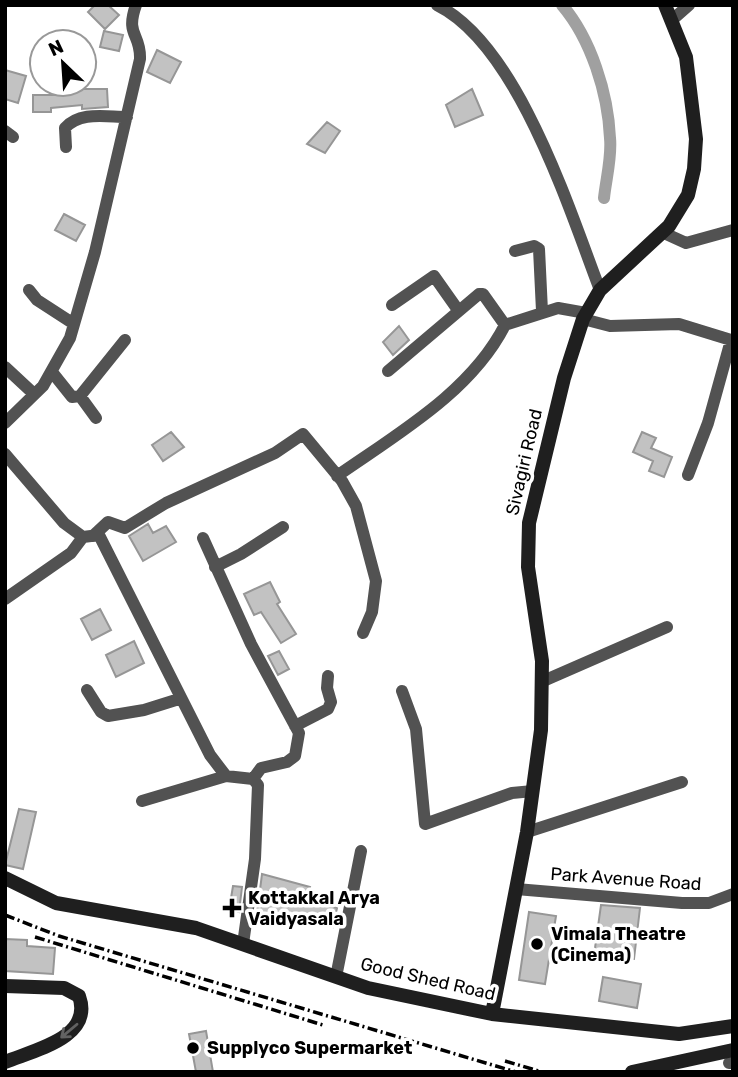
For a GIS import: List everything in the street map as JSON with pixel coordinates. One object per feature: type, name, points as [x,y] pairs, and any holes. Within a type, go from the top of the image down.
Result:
[{"type":"main road","name":"Sivagiri Road","points":[[492,1014],[527,832],[541,730],[542,662],[528,567],[528,523],[564,377],[585,316],[600,290],[664,233],[688,195],[696,139],[686,57],[665,5]]},
{"type":"main road","name":"Good Shed Road","points":[[5,878],[56,903],[197,928],[368,988],[492,1014],[679,1034],[733,1026]]},
{"type":"main road","points":[[5,986],[64,988],[79,996],[83,1008],[77,1026],[58,1041],[5,1062]]},
{"type":"main road","points":[[632,1072],[732,1059]]},
{"type":"street","points":[[5,423],[52,372],[74,324],[95,252],[140,59],[138,41],[130,26],[136,5]]},
{"type":"street","points":[[437,5],[461,20],[513,86],[549,158],[600,290]]},
{"type":"street","points":[[672,20],[690,5]]},
{"type":"street","points":[[66,147],[65,128],[80,117],[127,117]]},
{"type":"street","points":[[664,233],[686,243],[733,230]]},
{"type":"street","points":[[515,251],[534,246],[539,249],[542,311]]},
{"type":"street","points":[[392,305],[434,276],[458,310]]},
{"type":"street","points":[[29,290],[37,300],[74,324]]},
{"type":"street","points":[[388,371],[481,293],[505,325]]},
{"type":"street","points":[[337,476],[450,393],[471,374],[497,341],[505,325],[558,308],[610,326],[679,324],[732,340],[708,424],[688,475]]},
{"type":"street","points":[[52,372],[72,397],[80,396],[125,340]]},
{"type":"street","points":[[5,367],[34,394]]},
{"type":"street","points":[[80,396],[96,418]]},
{"type":"street","points":[[5,599],[71,553],[88,536],[108,522],[125,528],[166,503],[275,453],[303,434],[337,476],[356,506],[376,581],[372,612],[363,634]]},
{"type":"street","points":[[5,454],[64,523],[88,536],[99,535],[110,552],[179,699],[226,776]]},
{"type":"street","points":[[215,567],[283,527]]},
{"type":"street","points":[[203,538],[299,733],[295,756],[287,762],[261,768],[253,779]]},
{"type":"street","points":[[541,682],[667,627]]},
{"type":"street","points":[[295,726],[331,705],[327,688],[328,676]]},
{"type":"street","points":[[87,690],[102,712],[108,716],[144,710],[179,699]]},
{"type":"street","points":[[402,691],[416,729],[424,824],[512,793],[533,791]]},
{"type":"street","points":[[142,802],[226,776],[253,779],[258,785],[255,859],[243,944]]},
{"type":"street","points":[[527,832],[682,782]]},
{"type":"street","points":[[336,977],[361,851]]},
{"type":"street","name":"Park Avenue Road","points":[[516,889],[682,902],[709,902],[733,894]]},
{"type":"building","points":[[95,5],[108,5],[119,15],[105,29],[88,12]]},
{"type":"building","points":[[104,31],[123,35],[119,51],[100,47]]},
{"type":"building","points":[[157,50],[181,62],[170,83],[147,72]]},
{"type":"building","points":[[5,70],[26,76],[18,103],[5,99]]},
{"type":"building","points":[[98,89],[107,89],[108,107],[82,109],[82,105],[51,108],[51,112],[33,112],[33,98],[98,98]]},
{"type":"building","points":[[472,89],[483,115],[455,127],[446,105]]},
{"type":"building","points":[[327,122],[340,131],[325,153],[307,144]]},
{"type":"building","points":[[64,214],[85,225],[76,241],[55,230]]},
{"type":"building","points":[[399,326],[409,340],[393,355],[383,342]]},
{"type":"building","points":[[171,432],[184,447],[163,461],[152,445]]},
{"type":"building","points":[[642,432],[656,438],[651,448],[672,457],[664,477],[649,471],[653,461],[633,452]]},
{"type":"building","points":[[148,524],[153,533],[166,526],[176,542],[143,561],[129,536]]},
{"type":"building","points":[[270,582],[280,602],[277,604],[296,634],[281,643],[261,612],[254,615],[244,594]]},
{"type":"building","points":[[100,609],[111,630],[92,640],[81,619]]},
{"type":"building","points":[[134,641],[144,663],[116,677],[106,655]]},
{"type":"building","points":[[279,651],[289,669],[278,675],[268,656]]},
{"type":"building","points":[[19,809],[36,812],[23,869],[5,865]]},
{"type":"building","points":[[262,874],[310,887],[307,901],[337,908],[333,927],[272,917],[271,923],[256,921]]},
{"type":"building","points":[[233,886],[242,887],[239,912],[229,910]]},
{"type":"building","points":[[601,905],[640,908],[634,959],[594,955]]},
{"type":"building","points":[[529,912],[556,916],[545,984],[519,980]]},
{"type":"building","points":[[5,939],[27,940],[27,946],[55,948],[53,974],[5,971]]},
{"type":"building","points":[[603,977],[641,984],[637,1008],[599,1001]]},
{"type":"building","points":[[206,1031],[213,1072],[196,1072],[189,1034]]},
{"type":"waterway","points":[[562,5],[589,50],[606,103],[610,160],[604,198]]},
{"type":"railway","points":[[5,915],[59,936],[516,1072]]},
{"type":"railway","points":[[35,937],[323,1025]]},
{"type":"railway","points":[[505,1061],[542,1072]]},
{"type":"place","name":"Kottakkal Arya Vaidyasala","points":[[232,908]]},
{"type":"place","name":"Vimala Theatre (Cinema)","points":[[537,944]]},
{"type":"place","name":"Supplyco Supermarket","points":[[193,1048]]}]
